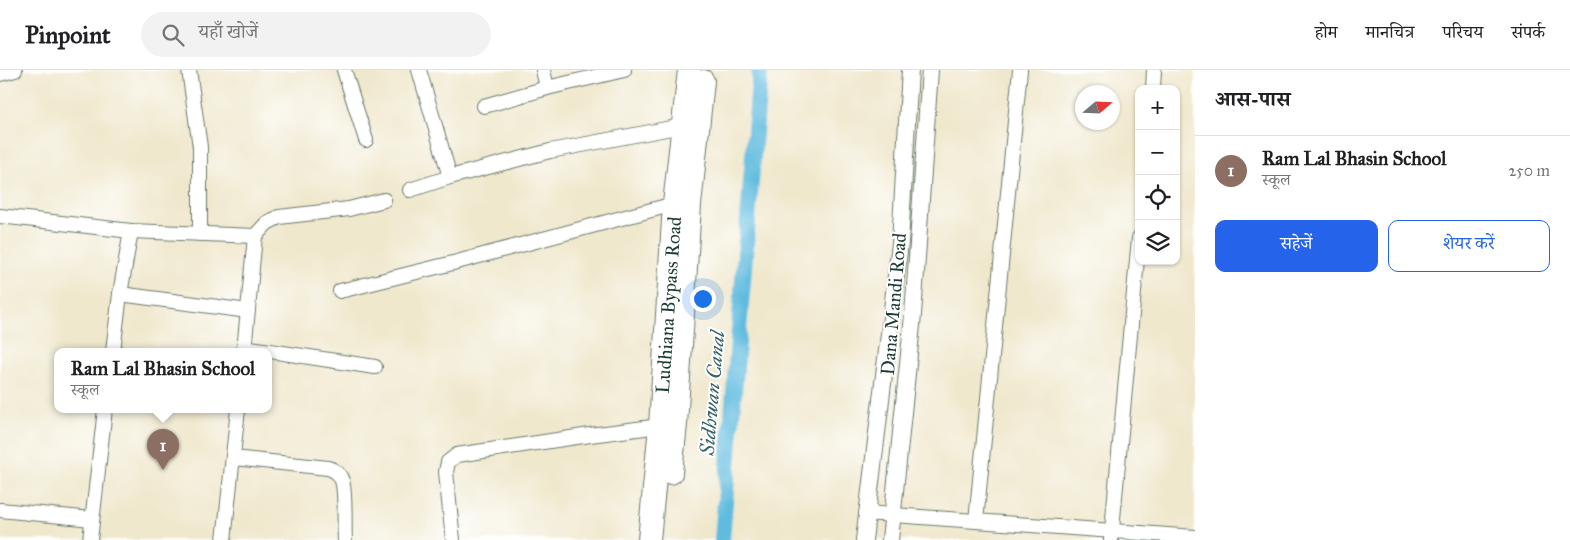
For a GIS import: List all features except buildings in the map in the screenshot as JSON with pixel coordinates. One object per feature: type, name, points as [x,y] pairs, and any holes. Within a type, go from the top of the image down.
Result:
[{"type":"highway","name":"Ludhiana Bypass Road","points":[[650,540],[660,426],[674,204],[689,70]]},
{"type":"highway","name":"Ludhiana Bypass Road","points":[[650,540],[676,424],[690,205],[704,70]]},
{"type":"street","points":[[0,74],[15,70]]},
{"type":"street","points":[[190,70],[200,147],[200,234]]},
{"type":"street","points":[[344,70],[366,140]]},
{"type":"street","points":[[418,70],[450,177]]},
{"type":"street","points":[[542,70],[547,88]]},
{"type":"street","points":[[484,106],[547,88],[624,70]]},
{"type":"street","points":[[864,540],[900,243],[910,70]]},
{"type":"street","name":"Dana Mandi Road","points":[[890,540],[913,315],[930,70]]},
{"type":"street","points":[[976,521],[1020,70]]},
{"type":"street","points":[[1153,85],[1154,70]]},
{"type":"street","points":[[410,190],[450,177],[550,151],[682,126]]},
{"type":"street","points":[[244,348],[255,236],[266,223],[278,217],[349,209],[384,200]]},
{"type":"street","points":[[340,291],[463,261],[674,204]]},
{"type":"street","points":[[0,216],[131,231],[255,236]]},
{"type":"street","points":[[113,348],[131,231]]},
{"type":"street","points":[[1111,536],[1136,265]]},
{"type":"street","points":[[120,294],[248,311]]},
{"type":"street","points":[[272,353],[375,366]]},
{"type":"street","points":[[90,540],[105,413]]},
{"type":"street","points":[[224,540],[238,413]]},
{"type":"street","points":[[454,540],[446,472],[448,462],[457,455],[660,426]]},
{"type":"street","points":[[234,458],[334,470],[340,475],[344,486],[344,540]]},
{"type":"street","points":[[0,510],[92,519]]},
{"type":"street","points":[[866,513],[976,521],[1111,536],[1195,537]]},
{"type":"waterway","name":"Sidhwan Canal","points":[[722,540],[760,70]]},
{"type":"place","name":"Ram Lal Bhasin School","points":[[163,470]]}]
